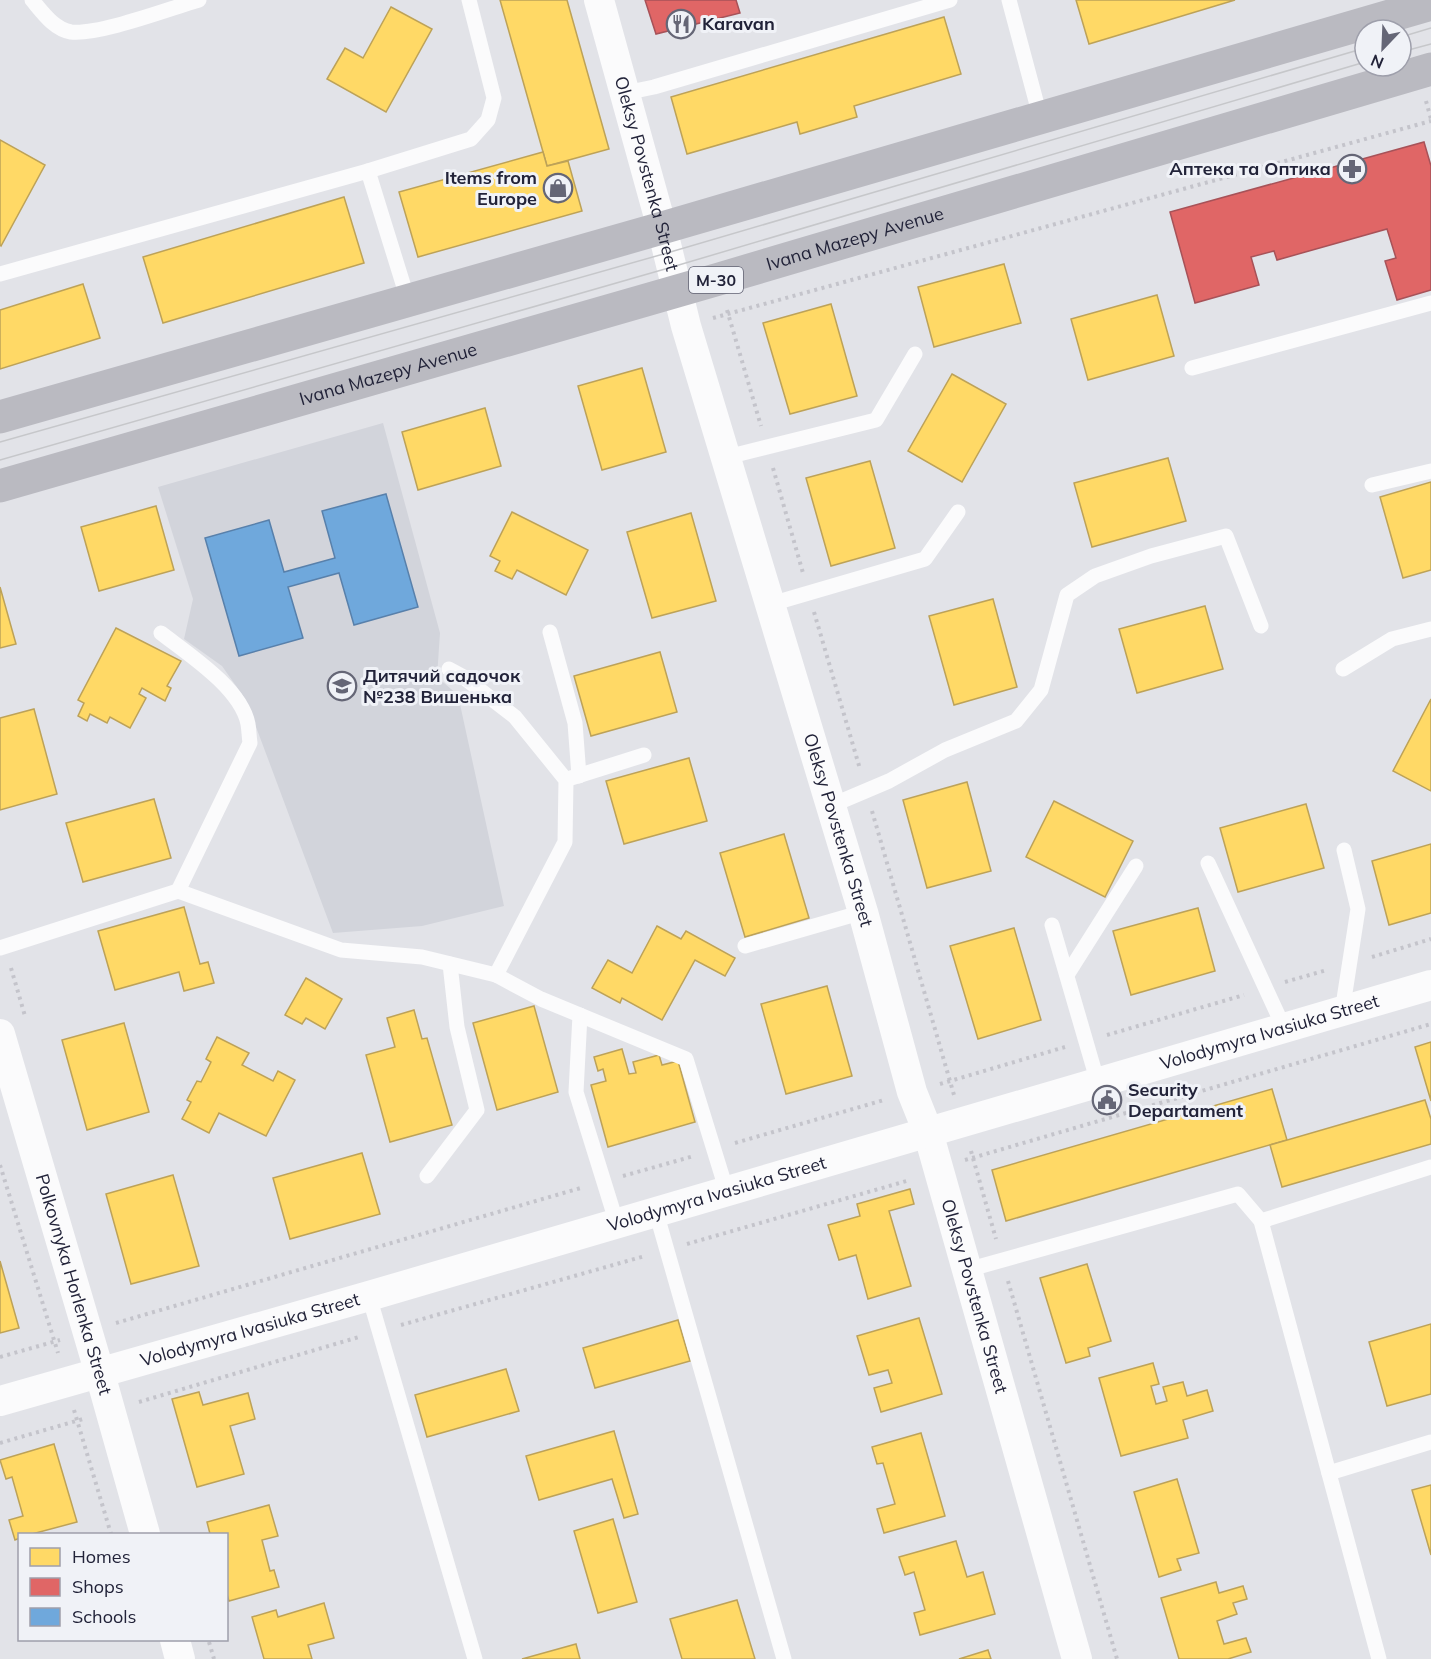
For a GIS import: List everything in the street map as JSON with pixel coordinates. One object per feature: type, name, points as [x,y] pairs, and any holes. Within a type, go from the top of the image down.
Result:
[{"type":"highway","points":[[0,417],[662,228],[1431,3]]},
{"type":"highway","name":"Ivana Mazepy Avenue","points":[[0,486],[678,291],[1431,69]]},
{"type":"street","name":"Oleksy Povstenka Street","points":[[599,0],[662,228],[686,326],[863,912],[912,1092],[928,1132],[1077,1659]]},
{"type":"street","name":"Volodymyra Ivasiuka Street","points":[[0,1401],[369,1296],[1431,986]]},
{"type":"street","name":"Polkovnyka Horlenka Street","points":[[0,1034],[145,1533]]},
{"type":"street","points":[[175,1641],[180,1659]]},
{"type":"lane","points":[[32,0],[51,22],[70,32],[96,31],[199,0]]},
{"type":"lane","points":[[0,274],[368,171],[471,139],[488,120],[494,98],[469,0]]},
{"type":"lane","points":[[625,93],[654,87],[950,0]]},
{"type":"lane","points":[[1009,0],[1040,116]]},
{"type":"lane","points":[[368,171],[408,300]]},
{"type":"lane","points":[[1192,368],[1431,303]]},
{"type":"lane","points":[[727,456],[876,420],[915,354]]},
{"type":"lane","points":[[1372,485],[1431,471]]},
{"type":"lane","points":[[771,604],[925,559],[958,512]]},
{"type":"lane","points":[[830,806],[867,791],[945,750],[1016,721],[1041,690],[1066,595],[1095,576],[1151,556],[1226,536],[1261,626]]},
{"type":"lane","points":[[1343,669],[1392,639],[1431,628]]},
{"type":"lane","points":[[496,975],[565,842],[575,723],[550,632]]},
{"type":"lane","points":[[160,633],[206,666],[235,696],[248,722],[250,743],[178,891]]},
{"type":"lane","points":[[449,669],[462,676],[515,717],[572,778]]},
{"type":"lane","points":[[572,778],[644,755]]},
{"type":"lane","points":[[1342,1011],[1358,909],[1344,850]]},
{"type":"lane","points":[[1208,863],[1284,1028]]},
{"type":"lane","points":[[1067,975],[1136,866]]},
{"type":"lane","points":[[0,948],[178,891],[341,950],[422,957],[496,975],[541,999],[686,1059],[727,1191]]},
{"type":"lane","points":[[745,946],[863,912]]},
{"type":"lane","points":[[1053,926],[1098,1083]]},
{"type":"lane","points":[[427,1176],[477,1110],[457,1027],[450,964]]},
{"type":"lane","points":[[580,1015],[576,1092],[617,1224]]},
{"type":"lane","points":[[1261,1221],[1431,1167]]},
{"type":"lane","points":[[968,1270],[1238,1194],[1261,1221],[1379,1659]]},
{"type":"lane","points":[[656,1212],[784,1659]]},
{"type":"lane","points":[[369,1296],[475,1659]]},
{"type":"lane","points":[[1329,1473],[1431,1442]]},
{"type":"path","points":[[719,279],[1117,1659]]},
{"type":"path","points":[[0,1443],[913,1180],[973,1157],[1431,1024]]},
{"type":"path","points":[[0,1165],[111,1533]]},
{"type":"path","points":[[208,1641],[214,1659]]},
{"type":"shaded area","name":"Дитячий садочок №238 Вишенька","points":[[383,423],[440,633],[437,677],[458,695],[504,906],[422,926],[333,933],[246,700],[222,666],[184,639],[193,599],[158,487]]},
{"type":"building: Homes","points":[[500,0],[567,0],[609,149],[547,166]]},
{"type":"building: Homes","points":[[1076,0],[1235,0],[1089,44]]},
{"type":"building: Homes","points":[[391,7],[432,29],[386,112],[327,79],[345,48],[363,58]]},
{"type":"building: Homes","points":[[944,17],[961,74],[854,106],[857,117],[800,134],[797,122],[687,154],[671,97]]},
{"type":"building: Homes","points":[[0,140],[45,165],[1,246],[0,245]]},
{"type":"building: Homes","points":[[543,152],[547,166],[568,161],[582,211],[418,257],[399,192]]},
{"type":"building: Homes","points":[[344,197],[364,263],[163,323],[143,257]]},
{"type":"building: Homes","points":[[1004,264],[1021,323],[934,347],[918,287]]},
{"type":"building: Homes","points":[[83,284],[100,338],[0,369],[0,310]]},
{"type":"building: Homes","points":[[1157,295],[1174,356],[1088,380],[1071,319]]},
{"type":"building: Homes","points":[[831,304],[857,396],[790,414],[763,323]]},
{"type":"building: Homes","points":[[642,368],[666,452],[602,470],[578,386]]},
{"type":"building: Homes","points":[[952,374],[1006,404],[962,482],[908,451]]},
{"type":"building: Homes","points":[[485,408],[501,466],[418,490],[402,432]]},
{"type":"building: Homes","points":[[1168,458],[1186,521],[1092,547],[1074,483]]},
{"type":"building: Homes","points":[[870,461],[895,548],[831,566],[806,478]]},
{"type":"building: Homes","points":[[1431,482],[1431,570],[1403,578],[1380,497]]},
{"type":"building: Homes","points":[[156,506],[174,570],[99,591],[81,527]]},
{"type":"building: Homes","points":[[512,512],[588,550],[566,595],[517,570],[512,579],[495,571],[500,561],[490,556]]},
{"type":"building: Homes","points":[[691,513],[716,601],[652,618],[627,532]]},
{"type":"building: Homes","points":[[0,587],[16,644],[0,648]]},
{"type":"building: Homes","points":[[993,599],[1017,687],[954,705],[929,616]]},
{"type":"building: Homes","points":[[1205,606],[1223,669],[1137,693],[1119,629]]},
{"type":"building: Homes","points":[[116,628],[181,661],[167,686],[171,688],[165,701],[142,688],[139,694],[146,698],[130,728],[110,717],[107,723],[90,714],[87,721],[78,716],[84,703],[78,700]]},
{"type":"building: Homes","points":[[660,652],[677,712],[591,736],[574,676]]},
{"type":"building: Homes","points":[[1431,699],[1431,791],[1393,771]]},
{"type":"building: Homes","points":[[34,709],[57,794],[0,810],[0,718]]},
{"type":"building: Homes","points":[[689,758],[707,821],[624,844],[606,781]]},
{"type":"building: Homes","points":[[967,782],[991,871],[927,888],[903,800]]},
{"type":"building: Homes","points":[[154,799],[171,858],[83,882],[66,823]]},
{"type":"building: Homes","points":[[1054,801],[1133,841],[1105,897],[1026,857]]},
{"type":"building: Homes","points":[[1306,804],[1324,868],[1238,892],[1220,828]]},
{"type":"building: Homes","points":[[784,834],[809,918],[745,937],[720,853]]},
{"type":"building: Homes","points":[[1431,844],[1431,913],[1389,925],[1372,861]]},
{"type":"building: Homes","points":[[184,907],[200,964],[208,962],[214,983],[184,991],[179,972],[115,990],[98,931]]},
{"type":"building: Homes","points":[[1198,908],[1215,971],[1131,995],[1113,931]]},
{"type":"building: Homes","points":[[657,926],[681,939],[686,931],[735,958],[725,976],[695,960],[662,1020],[622,998],[620,1003],[592,988],[608,960],[632,973]]},
{"type":"building: Homes","points":[[1014,928],[1041,1020],[978,1039],[950,946]]},
{"type":"building: Homes","points":[[306,978],[342,999],[325,1029],[306,1018],[302,1024],[285,1015]]},
{"type":"building: Homes","points":[[827,986],[852,1076],[786,1094],[761,1004]]},
{"type":"building: Homes","points":[[534,1006],[558,1092],[497,1110],[473,1023]]},
{"type":"building: Homes","points":[[414,1010],[422,1039],[427,1038],[452,1125],[390,1142],[366,1055],[395,1047],[387,1018]]},
{"type":"building: Homes","points":[[124,1023],[149,1112],[87,1130],[62,1040]]},
{"type":"building: Homes","points":[[217,1037],[249,1053],[242,1065],[273,1081],[278,1071],[295,1080],[266,1136],[219,1113],[209,1133],[182,1119],[191,1102],[187,1100],[197,1081],[201,1082],[211,1062],[206,1059]]},
{"type":"building: Homes","points":[[1431,1042],[1431,1101],[1415,1047]]},
{"type":"building: Homes","points":[[622,1049],[629,1074],[636,1073],[633,1062],[659,1055],[662,1065],[678,1061],[695,1122],[608,1147],[591,1085],[606,1081],[603,1069],[598,1071],[594,1057]]},
{"type":"building: Homes","points":[[1272,1089],[1287,1140],[1006,1221],[992,1170]]},
{"type":"building: Homes","points":[[1425,1100],[1431,1119],[1431,1144],[1282,1187],[1270,1145]]},
{"type":"building: Homes","points":[[362,1153],[380,1214],[290,1239],[273,1178]]},
{"type":"building: Homes","points":[[173,1175],[199,1266],[131,1284],[106,1194]]},
{"type":"building: Homes","points":[[910,1189],[914,1204],[889,1211],[911,1286],[868,1299],[856,1255],[839,1260],[828,1225],[860,1216],[857,1204]]},
{"type":"building: Homes","points":[[0,1261],[19,1328],[0,1333]]},
{"type":"building: Homes","points":[[1087,1264],[1111,1341],[1088,1348],[1090,1356],[1066,1363],[1040,1278]]},
{"type":"building: Homes","points":[[919,1318],[942,1394],[881,1412],[874,1388],[892,1383],[888,1370],[869,1375],[857,1336]]},
{"type":"building: Homes","points":[[678,1320],[690,1361],[595,1388],[583,1348]]},
{"type":"building: Homes","points":[[1431,1324],[1431,1394],[1387,1406],[1369,1342]]},
{"type":"building: Homes","points":[[1153,1363],[1159,1384],[1151,1386],[1156,1404],[1167,1401],[1163,1387],[1183,1382],[1187,1396],[1207,1390],[1213,1411],[1183,1420],[1188,1438],[1121,1456],[1099,1378]]},
{"type":"building: Homes","points":[[506,1369],[519,1411],[427,1437],[415,1395]]},
{"type":"building: Homes","points":[[199,1392],[203,1405],[248,1393],[255,1419],[230,1426],[244,1474],[197,1487],[172,1399]]},
{"type":"building: Homes","points":[[614,1431],[638,1514],[624,1518],[612,1479],[539,1500],[526,1456]]},
{"type":"building: Homes","points":[[921,1433],[945,1516],[884,1533],[877,1509],[895,1504],[883,1463],[877,1464],[872,1447]]},
{"type":"building: Homes","points":[[54,1444],[77,1522],[36,1533],[18,1533],[18,1539],[15,1540],[9,1520],[23,1516],[12,1477],[6,1479],[0,1460]]},
{"type":"building: Homes","points":[[1177,1479],[1199,1553],[1177,1559],[1181,1570],[1159,1577],[1134,1492]]},
{"type":"building: Homes","points":[[1431,1485],[1431,1555],[1412,1490]]},
{"type":"building: Homes","points":[[269,1505],[278,1536],[262,1540],[270,1571],[274,1570],[279,1587],[229,1601],[228,1533],[210,1533],[207,1522]]},
{"type":"building: Homes","points":[[613,1519],[637,1602],[598,1613],[574,1531]]},
{"type":"building: Homes","points":[[956,1541],[967,1577],[983,1572],[995,1614],[920,1635],[914,1613],[925,1610],[914,1572],[905,1575],[899,1557]]},
{"type":"building: Homes","points":[[1216,1582],[1219,1593],[1243,1586],[1247,1599],[1233,1603],[1237,1614],[1217,1621],[1224,1644],[1246,1638],[1251,1652],[1228,1659],[1179,1659],[1161,1598]]},
{"type":"building: Homes","points":[[737,1600],[755,1659],[682,1659],[670,1619]]},
{"type":"building: Homes","points":[[324,1603],[334,1638],[308,1645],[312,1659],[264,1659],[252,1617],[276,1610],[278,1617]]},
{"type":"building: Homes","points":[[576,1644],[580,1659],[522,1659]]},
{"type":"building: Homes","points":[[988,1650],[991,1659],[959,1659]]},
{"type":"building: Shops","points":[[645,0],[736,0],[740,13],[656,34]]},
{"type":"building: Shops","points":[[1424,142],[1431,166],[1431,290],[1397,300],[1385,261],[1396,258],[1387,229],[1277,260],[1274,251],[1251,257],[1259,285],[1195,303],[1170,212]]},
{"type":"building: Schools","points":[[386,494],[418,607],[354,625],[339,573],[288,587],[303,638],[239,656],[205,538],[269,520],[284,572],[335,558],[322,511]]},
{"type":"tram line","points":[[1413,33],[1431,28]]},
{"type":"tram line","points":[[1413,49],[1431,44]]},
{"type":"tram line","points":[[0,442],[667,253],[1353,52]]},
{"type":"tram line","points":[[0,460],[672,267],[1353,66]]},
{"type":"place","name":"Karavan","points":[[681,24]]},
{"type":"place","name":"Аптека та Оптика","points":[[1352,169]]},
{"type":"place","name":"Items from Europe","points":[[558,188]]},
{"type":"place","name":"Дитячий садочок №238 Вишенька","points":[[342,686]]},
{"type":"place","name":"Security Departament","points":[[1107,1100]]}]
